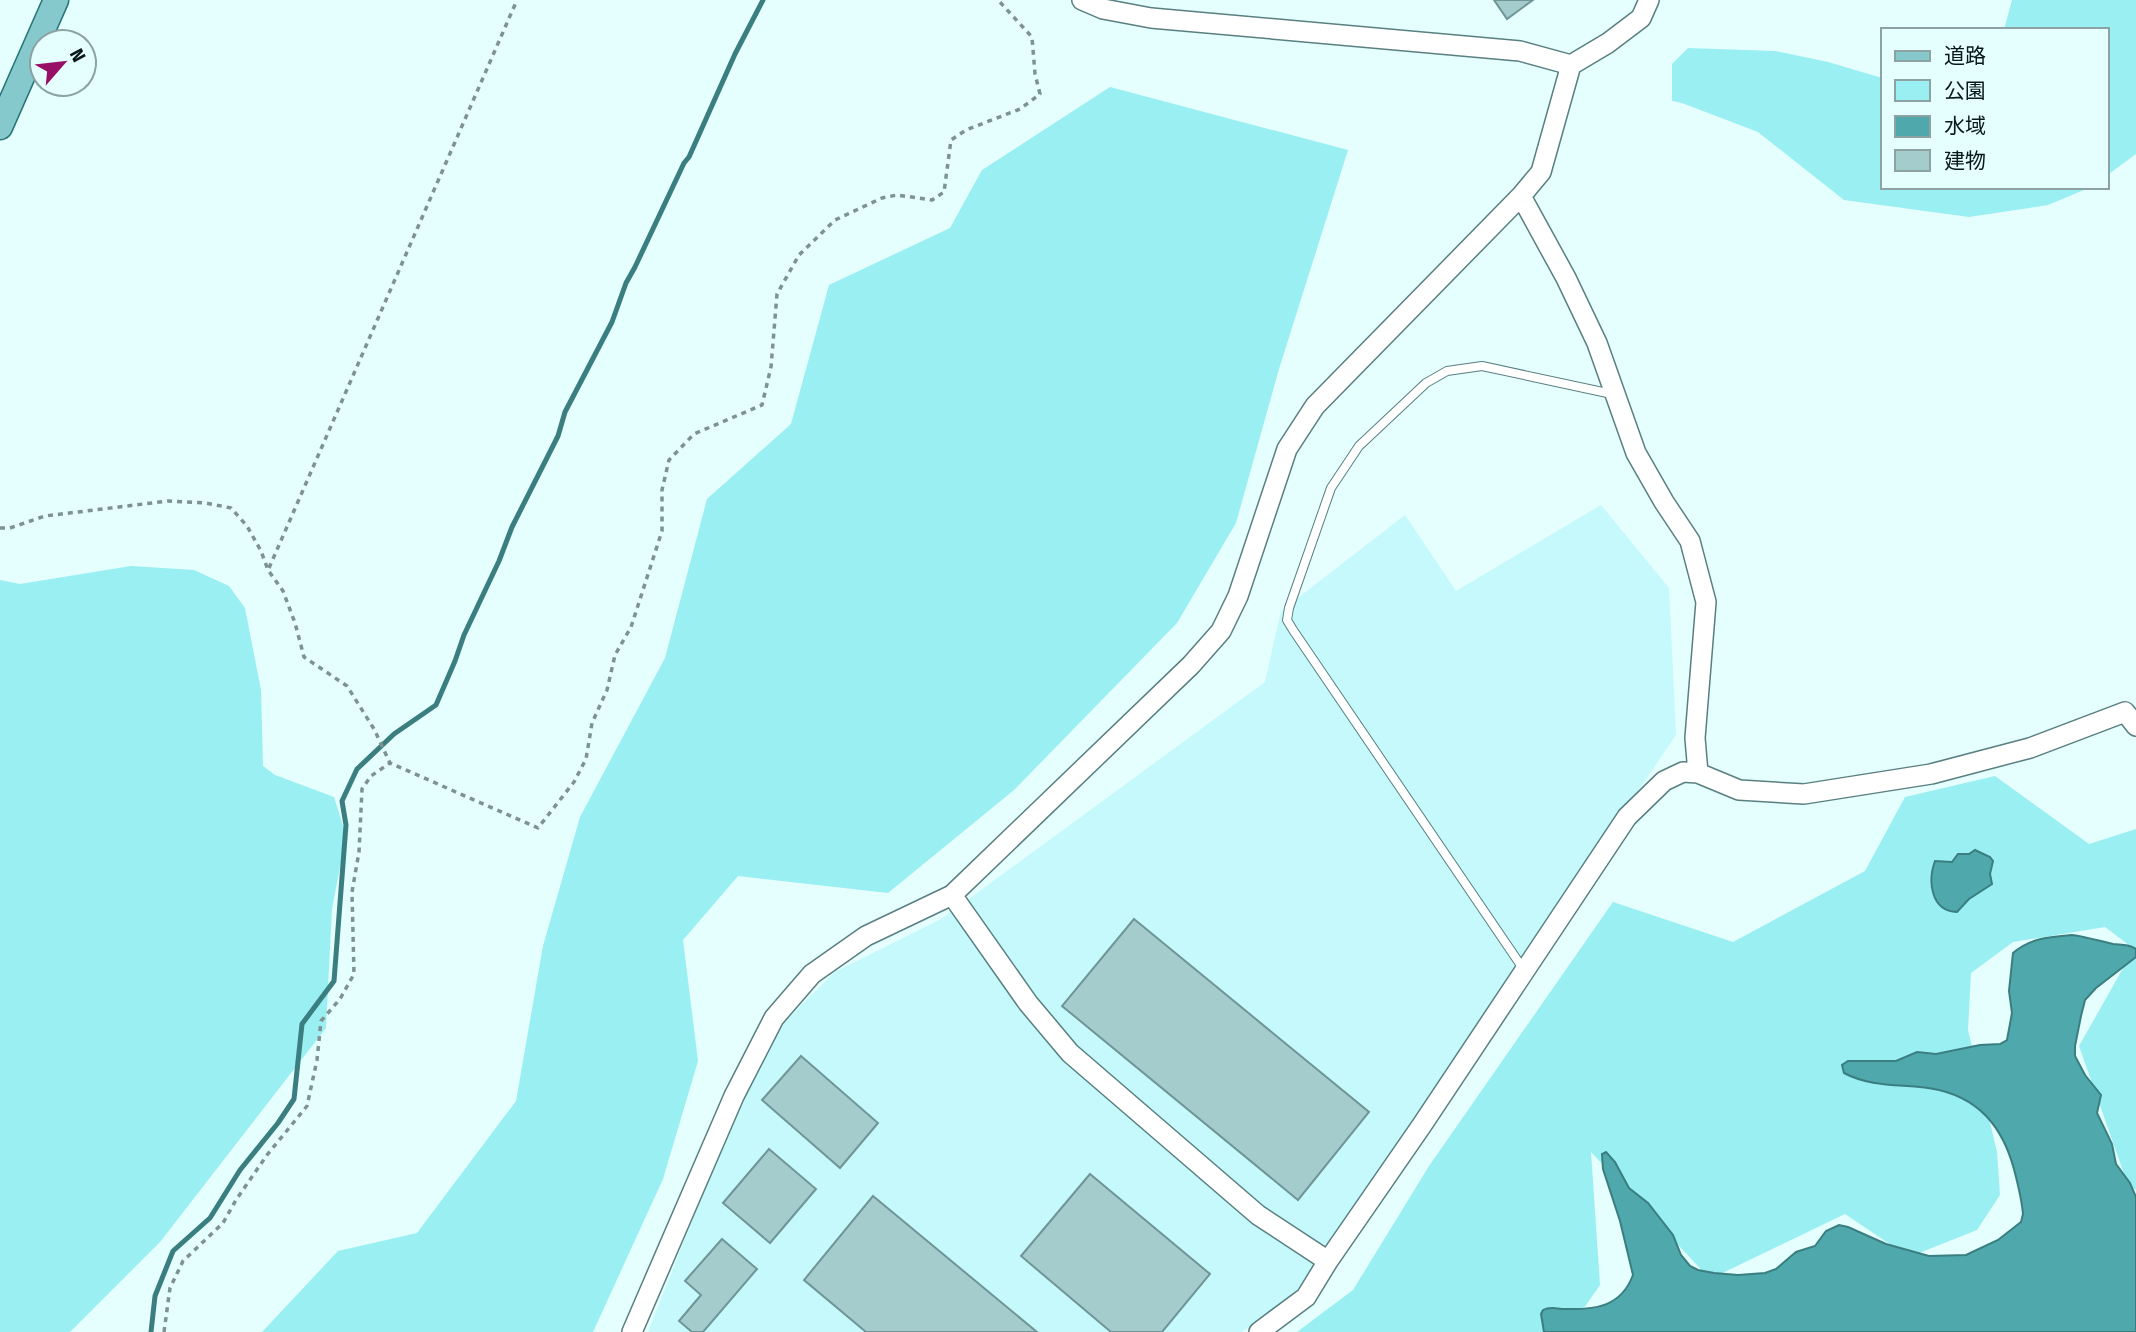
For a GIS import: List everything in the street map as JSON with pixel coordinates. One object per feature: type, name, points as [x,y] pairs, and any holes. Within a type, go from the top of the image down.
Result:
[{"type":"main road","points":[[0,127],[56,0]]},
{"type":"street","points":[[1082,0],[1103,9],[1152,18],[1520,51],[1570,65]]},
{"type":"street","points":[[632,1332],[734,1096],[774,1018],[812,974],[866,936],[952,895],[1191,665],[1221,631],[1238,596],[1287,449],[1315,406],[1541,173],[1570,65],[1608,43],[1641,18],[1649,0]]},
{"type":"street","points":[[1521,195],[1566,278],[1597,343],[1636,453],[1690,541],[1706,602],[1695,738],[1698,773]]},
{"type":"street","points":[[1259,1332],[1306,1297],[1628,817],[1664,781],[1683,772],[1698,773],[1739,790],[1804,794],[1943,771],[2030,748],[2132,715]]},
{"type":"street","points":[[952,895],[1028,1003],[1070,1053],[1258,1215],[1328,1261]]},
{"type":"lane","points":[[1525,971],[1287,620],[1331,488],[1359,446],[1426,383],[1447,371],[1482,366],[1615,394]]},
{"type":"path","points":[[268,570],[517,0]]},
{"type":"path","points":[[0,528],[10,528],[45,516],[168,502],[206,503],[231,508],[247,526],[268,570],[283,591],[304,657],[347,686],[374,729],[390,763],[538,828],[575,782],[586,759],[592,723],[607,690],[615,655],[631,627],[662,531],[662,490],[669,460],[694,434],[762,405],[771,367],[776,294],[799,256],[835,220],[882,198],[897,195],[932,200],[944,192],[951,140],[966,130],[1020,108],[1040,94],[1035,74],[1032,37],[998,0]]},
{"type":"path","points":[[164,1332],[170,1287],[183,1261],[223,1223],[267,1155],[307,1106],[317,1060],[321,1021],[340,999],[354,974],[352,892],[359,852],[362,789],[371,776],[390,763]]},
{"type":"shaded area","points":[[1601,505],[1669,588],[1676,735],[1295,1295],[1242,1332],[648,1332],[753,1066],[789,1017],[835,972],[943,918],[1265,682],[1281,611],[1405,515],[1456,591]]},
{"type":"green space","points":[[2012,0],[2136,0],[2136,154],[2108,175],[2108,28],[2005,28]]},
{"type":"green space","points":[[1688,48],[1775,51],[1828,62],[1881,78],[1881,189],[2086,189],[2048,205],[1969,217],[1844,200],[1758,132],[1672,101],[1672,64]]},
{"type":"green space","points":[[1110,87],[1348,150],[1279,369],[1236,523],[1177,623],[1014,790],[888,893],[738,876],[683,940],[698,1061],[663,1179],[593,1332],[262,1332],[338,1251],[417,1233],[516,1101],[543,946],[580,817],[665,658],[707,499],[791,424],[829,285],[950,228],[982,170]]},
{"type":"green space","points":[[131,566],[194,570],[229,586],[245,608],[261,690],[263,766],[275,775],[334,797],[346,835],[332,909],[326,1028],[160,1242],[70,1332],[0,1332],[0,580],[20,584]]},
{"type":"green space","points":[[1995,776],[2089,844],[2136,829],[2136,1190],[2128,1185],[2079,1046],[2134,949],[2105,927],[2013,942],[1971,973],[1968,1030],[1997,1152],[2000,1195],[1977,1230],[1909,1257],[1845,1214],[1710,1279],[1591,1152],[1600,1285],[1567,1332],[1297,1332],[1353,1290],[1429,1166],[1613,902],[1733,942],[1865,871],[1905,797]]},
{"type":"water","points":[[1975,850],[1993,861],[1990,874],[1992,884],[1969,899],[1957,912],[1948,910],[1941,906],[1933,893],[1935,861],[1952,862],[1958,854],[1969,854]]},
{"type":"water","points":[[2072,935],[2128,945],[2136,949],[2136,957],[2085,1000],[2075,1056],[2085,1075],[2101,1095],[2097,1113],[2112,1144],[2116,1164],[2130,1183],[2136,1197],[2136,1332],[1544,1332],[1541,1314],[1543,1310],[1587,1309],[1606,1304],[1622,1294],[1633,1275],[1620,1221],[1603,1169],[1602,1154],[1606,1152],[1615,1162],[1629,1188],[1648,1203],[1673,1235],[1681,1255],[1690,1266],[1698,1270],[1738,1275],[1765,1273],[1776,1269],[1796,1252],[1815,1246],[1826,1231],[1839,1225],[1886,1244],[1929,1256],[1966,1255],[1998,1240],[2021,1222],[2023,1214],[2012,1161],[1991,1122],[1969,1102],[1955,1095],[1939,1090],[1855,1078],[1844,1073],[1842,1065],[1848,1061],[1896,1061],[1917,1052],[1936,1054],[2000,1044],[2007,1040],[2012,1013],[2009,991],[2013,953],[2033,941]]},
{"type":"building","points":[[1494,0],[1533,0],[1507,19]]},
{"type":"building","points":[[1134,919],[1369,1112],[1298,1200],[1062,1006]]},
{"type":"building","points":[[801,1056],[878,1123],[840,1168],[762,1100]]},
{"type":"building","points":[[769,1149],[816,1189],[770,1243],[723,1203]]},
{"type":"building","points":[[1090,1174],[1210,1274],[1162,1332],[1111,1332],[1021,1256]]},
{"type":"building","points":[[873,1196],[1037,1332],[866,1332],[804,1280]]},
{"type":"building","points":[[722,1239],[757,1269],[703,1332],[692,1332],[679,1321],[701,1295],[685,1281]]},
{"type":"waterway","points":[[151,1332],[155,1296],[173,1251],[210,1218],[240,1170],[294,1099],[302,1024],[334,981],[346,825],[342,801],[357,769],[394,734],[436,705],[512,527],[558,436],[565,412],[612,322],[626,283],[763,0]]}]
